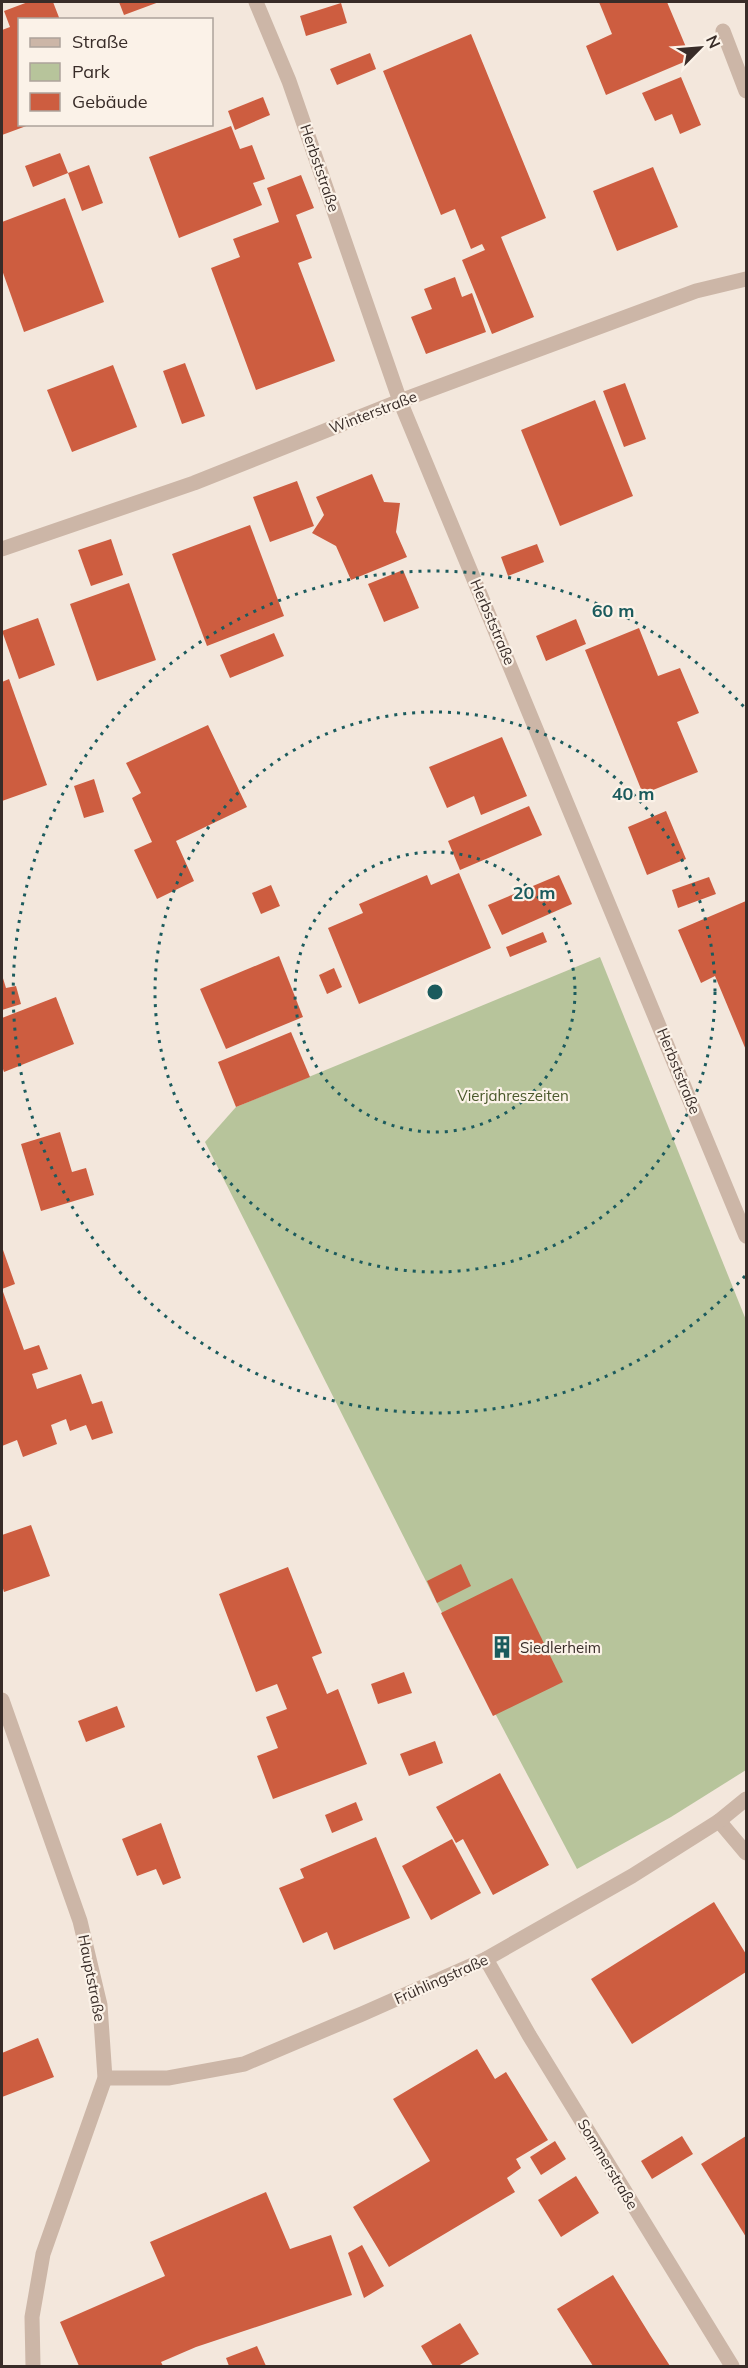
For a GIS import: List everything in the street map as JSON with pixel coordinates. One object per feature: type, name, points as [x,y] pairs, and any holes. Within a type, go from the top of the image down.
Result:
[{"type":"street","name":"Herbststraße","points":[[256,2],[289,81],[400,401],[747,1236]]},
{"type":"street","points":[[723,31],[747,91]]},
{"type":"street","name":"Winterstraße","points":[[2,549],[195,483],[400,401],[696,291],[747,279]]},
{"type":"street","name":"Hauptstraße","points":[[2,1700],[80,1921],[100,2005],[105,2078],[43,2254],[32,2317],[33,2367]]},
{"type":"street","name":"Frühlingstraße","points":[[105,2078],[168,2078],[244,2064],[486,1959],[632,1876],[719,1821],[747,1799]]},
{"type":"street","points":[[719,1821],[747,1853]]},
{"type":"street","name":"Sommerstraße","points":[[486,1959],[529,2035],[732,2367]]},
{"type":"green space","name":"Vierjahreszeiten","points":[[600,957],[746,1320],[746,1770],[671,1817],[577,1869],[437,1603],[205,1142],[236,1107]]},
{"type":"building","points":[[28,2],[53,2],[59,18],[18,18],[18,126],[26,126],[2,135],[2,30],[10,27],[4,11]]},
{"type":"building","points":[[119,2],[159,2],[124,15]]},
{"type":"building","points":[[599,2],[667,2],[691,59],[606,95],[586,46],[612,34]]},
{"type":"building","points":[[341,3],[347,23],[306,36],[300,16]]},
{"type":"building","points":[[471,34],[546,218],[501,237],[534,317],[492,334],[462,260],[485,250],[482,244],[471,249],[455,209],[441,215],[383,71]]},
{"type":"building","points":[[370,53],[376,69],[337,85],[330,69]]},
{"type":"building","points":[[681,77],[701,125],[680,134],[672,114],[655,121],[642,93]]},
{"type":"building","points":[[263,97],[270,115],[235,130],[228,111]]},
{"type":"building","points":[[231,126],[240,149],[252,145],[265,179],[253,183],[262,205],[179,238],[149,157]]},
{"type":"building","points":[[60,153],[68,173],[33,187],[25,166]]},
{"type":"building","points":[[89,165],[103,203],[82,211],[68,173]]},
{"type":"building","points":[[653,167],[678,227],[617,251],[593,191]]},
{"type":"building","points":[[301,175],[314,208],[296,215],[312,258],[298,263],[335,361],[256,390],[211,268],[240,257],[233,239],[279,222],[267,188]]},
{"type":"building","points":[[65,198],[104,302],[24,332],[2,270],[2,222]]},
{"type":"building","points":[[455,277],[462,297],[472,293],[486,332],[426,354],[411,317],[432,309],[424,289]]},
{"type":"building","points":[[185,363],[205,416],[182,424],[163,371]]},
{"type":"building","points":[[113,365],[137,427],[72,452],[47,390]]},
{"type":"building","points":[[625,383],[646,439],[624,447],[603,391]]},
{"type":"building","points":[[595,400],[633,496],[560,526],[521,430]]},
{"type":"building","points":[[372,474],[384,502],[400,503],[396,532],[407,557],[351,580],[336,546],[312,533],[324,515],[316,497]]},
{"type":"building","points":[[297,481],[314,526],[270,542],[253,497]]},
{"type":"building","points":[[250,525],[284,616],[207,646],[172,554]]},
{"type":"building","points":[[111,539],[123,575],[91,586],[78,550]]},
{"type":"building","points":[[537,544],[544,562],[508,576],[501,557]]},
{"type":"building","points":[[403,570],[419,608],[384,622],[368,584]]},
{"type":"building","points":[[129,583],[156,660],[97,681],[70,604]]},
{"type":"building","points":[[38,618],[55,665],[19,679],[2,631]]},
{"type":"building","points":[[576,619],[586,644],[546,661],[536,636]]},
{"type":"building","points":[[639,628],[658,676],[680,668],[699,713],[677,722],[698,772],[643,794],[585,650]]},
{"type":"building","points":[[274,633],[284,656],[230,678],[220,655]]},
{"type":"building","points":[[9,679],[47,785],[2,801],[2,682]]},
{"type":"building","points":[[208,725],[247,807],[176,841],[194,881],[157,899],[134,850],[152,842],[132,798],[141,793],[126,763]]},
{"type":"building","points":[[502,737],[527,796],[481,815],[474,796],[447,808],[429,767]]},
{"type":"building","points":[[94,779],[104,812],[84,818],[74,786]]},
{"type":"building","points":[[529,806],[542,835],[460,870],[448,841]]},
{"type":"building","points":[[666,811],[686,859],[647,875],[628,827]]},
{"type":"building","points":[[459,873],[491,948],[359,1004],[328,928],[363,913],[359,904],[427,875],[431,885]]},
{"type":"building","points":[[559,875],[572,904],[502,935],[488,905]]},
{"type":"building","points":[[709,877],[716,894],[678,908],[672,890]]},
{"type":"building","points":[[271,885],[280,906],[261,914],[252,893]]},
{"type":"building","points":[[746,901],[746,1050],[715,976],[701,983],[678,930]]},
{"type":"building","points":[[543,932],[547,942],[510,957],[506,947]]},
{"type":"building","points":[[279,956],[303,1017],[226,1049],[200,989]]},
{"type":"building","points":[[334,968],[342,987],[327,994],[319,975]]},
{"type":"building","points":[[2,975],[6,988],[16,986],[21,1004],[2,1010]]},
{"type":"building","points":[[56,997],[74,1044],[4,1072],[2,1018]]},
{"type":"building","points":[[291,1032],[310,1077],[236,1107],[218,1062]]},
{"type":"building","points":[[60,1132],[72,1172],[86,1168],[94,1195],[41,1211],[21,1144]]},
{"type":"building","points":[[2,1247],[15,1284],[2,1289]]},
{"type":"building","points":[[2,1289],[24,1350],[39,1345],[48,1369],[32,1374],[37,1389],[81,1374],[92,1404],[102,1401],[113,1433],[92,1440],[86,1425],[70,1431],[66,1419],[51,1425],[57,1444],[23,1457],[17,1440],[2,1446]]},
{"type":"building","points":[[31,1525],[50,1576],[4,1592],[2,1535]]},
{"type":"building","points":[[461,1564],[471,1586],[437,1603],[427,1581]]},
{"type":"building","points":[[288,1567],[322,1653],[312,1657],[327,1694],[338,1689],[367,1764],[273,1799],[257,1756],[278,1748],[266,1717],[287,1709],[277,1684],[256,1692],[219,1594]]},
{"type":"building","name":"Siedlerheim","points":[[512,1578],[563,1682],[493,1716],[441,1613]]},
{"type":"building","points":[[404,1672],[412,1693],[378,1704],[371,1684]]},
{"type":"building","points":[[117,1706],[125,1727],[86,1742],[78,1721]]},
{"type":"building","points":[[435,1741],[443,1763],[409,1776],[400,1754]]},
{"type":"building","points":[[500,1773],[549,1865],[493,1895],[463,1839],[456,1843],[436,1807]]},
{"type":"building","points":[[356,1802],[363,1820],[332,1833],[325,1815]]},
{"type":"building","points":[[161,1823],[181,1878],[163,1885],[156,1869],[137,1876],[122,1839]]},
{"type":"building","points":[[376,1837],[410,1918],[334,1950],[327,1932],[303,1943],[279,1888],[304,1878],[300,1869]]},
{"type":"building","points":[[452,1839],[481,1893],[431,1920],[402,1866]]},
{"type":"building","points":[[714,1902],[746,1954],[746,1972],[632,2044],[591,1979]]},
{"type":"building","points":[[38,2038],[54,2077],[2,2097],[2,2053]]},
{"type":"building","points":[[477,2049],[495,2079],[506,2072],[548,2140],[516,2159],[521,2168],[507,2178],[515,2192],[389,2267],[353,2207],[430,2161],[393,2099]]},
{"type":"building","points":[[682,2136],[693,2154],[652,2179],[641,2161]]},
{"type":"building","points":[[746,2136],[746,2237],[701,2164]]},
{"type":"building","points":[[555,2141],[566,2159],[541,2175],[530,2157]]},
{"type":"building","points":[[576,2176],[599,2213],[561,2237],[538,2200]]},
{"type":"building","points":[[266,2192],[290,2249],[331,2235],[352,2295],[196,2347],[161,2362],[163,2366],[79,2366],[60,2322],[165,2276],[150,2242]]},
{"type":"building","points":[[362,2245],[384,2286],[364,2298],[348,2253]]},
{"type":"building","points":[[613,2275],[670,2366],[593,2366],[557,2309]]},
{"type":"building","points":[[460,2323],[479,2354],[458,2366],[433,2366],[421,2346]]},
{"type":"building","points":[[257,2346],[266,2366],[229,2366],[226,2358]]},
{"type":"place","name":"Siedlerheim","points":[[502,1647]]}]
